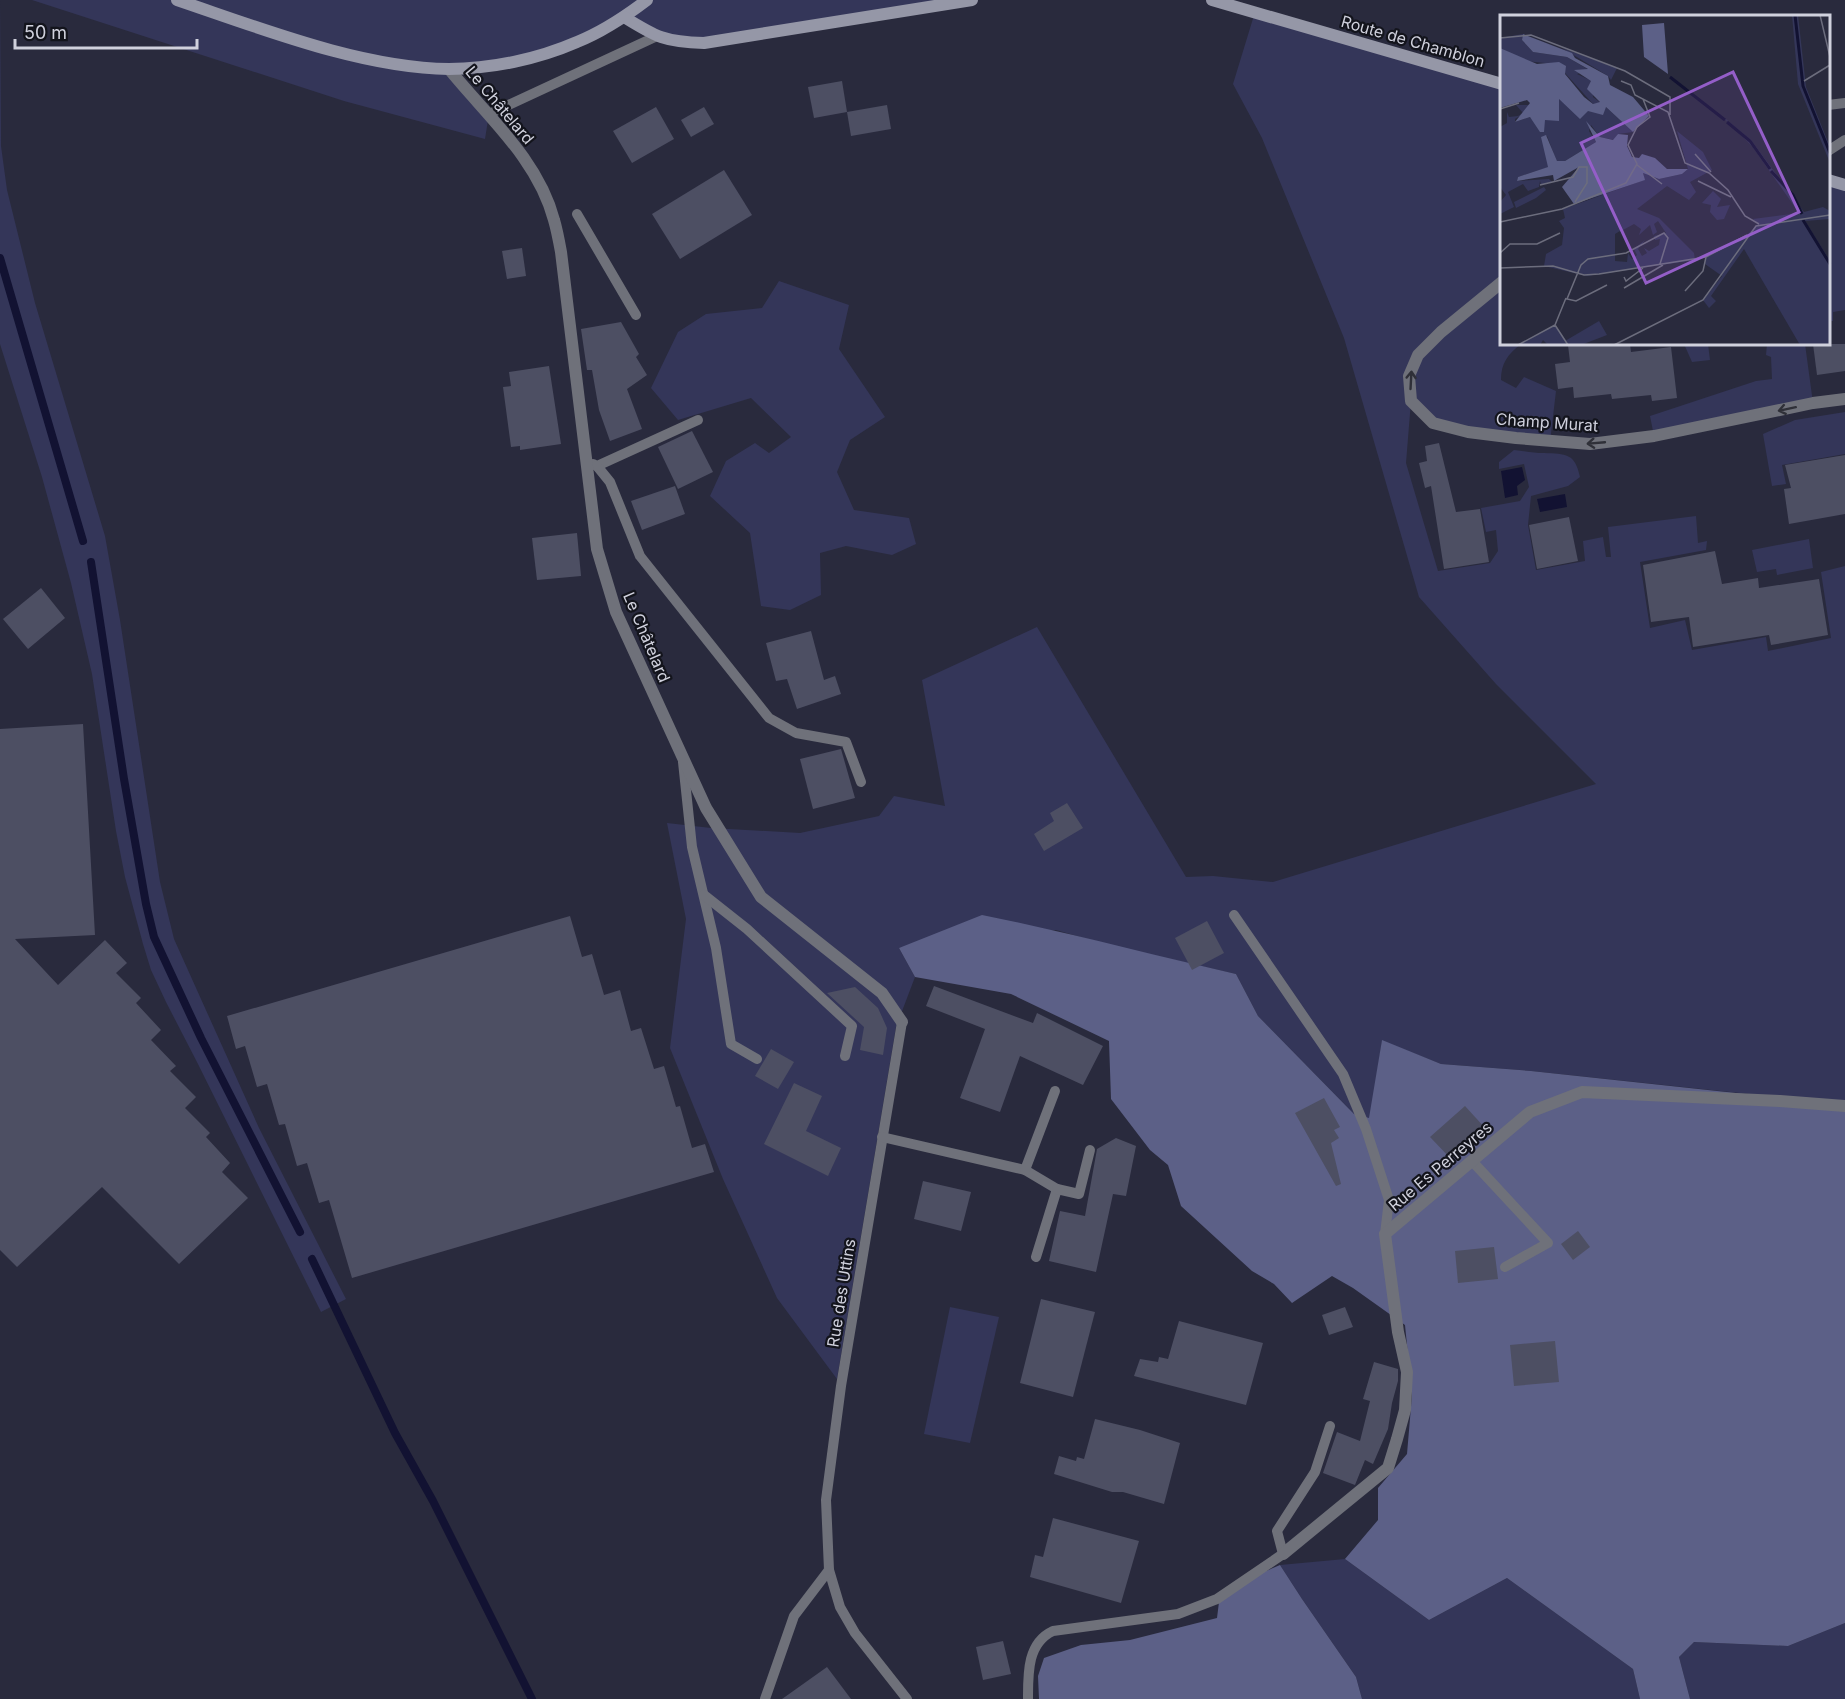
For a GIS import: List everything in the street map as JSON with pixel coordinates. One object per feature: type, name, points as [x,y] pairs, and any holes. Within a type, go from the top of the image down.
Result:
[{"type":"street","points":[[177,0],[302,42],[377,60],[449,69],[493,65],[539,56],[578,42],[624,17],[647,0]]},
{"type":"street","points":[[624,17],[656,37],[677,42],[704,43],[972,0]]},
{"type":"street","name":"Route de Chamblon","points":[[1212,0],[1500,83]]},
{"type":"street","name":"Le Châtelard","points":[[449,69],[506,134],[532,171],[554,219],[561,252],[592,464],[597,549],[616,612],[706,808],[761,897],[882,993],[902,1022]]},
{"type":"street","points":[[1830,181],[1845,185]]},
{"type":"street","name":"Champ Murat","points":[[1500,284],[1418,354],[1409,376],[1411,401],[1433,423],[1468,432],[1590,444],[1654,436],[1845,399]]},
{"type":"street","name":"Rue Es Perreyres","points":[[1283,1554],[1388,1468],[1405,1410],[1407,1372],[1398,1332],[1385,1234],[1530,1112],[1582,1092],[1845,1106]]},
{"type":"lane","points":[[489,114],[656,37]]},
{"type":"lane","points":[[1830,105],[1845,103]]},
{"type":"lane","points":[[1830,150],[1845,140]]},
{"type":"lane","points":[[577,214],[636,315]]},
{"type":"lane","points":[[698,420],[592,464],[610,482],[640,556],[769,718],[796,733],[846,742],[861,782]]},
{"type":"lane","points":[[682,756],[692,847],[717,948],[731,1044],[757,1059]]},
{"type":"lane","points":[[704,895],[747,929],[852,1026],[845,1056]]},
{"type":"lane","points":[[1234,915],[1343,1074],[1366,1129],[1389,1200],[1385,1234]]},
{"type":"lane","name":"Rue des Uttins","points":[[902,1022],[841,1386],[826,1500],[829,1570],[840,1606],[855,1633],[907,1699]]},
{"type":"lane","points":[[1025,1170],[1055,1091]]},
{"type":"lane","points":[[882,1137],[1025,1170],[1057,1189],[1079,1194],[1090,1150]]},
{"type":"lane","points":[[1472,1161],[1548,1243],[1505,1267]]},
{"type":"lane","points":[[1036,1257],[1057,1189]]},
{"type":"lane","points":[[1028,1699],[1031,1658],[1044,1635],[1053,1631],[1178,1614],[1218,1599],[1283,1554],[1277,1531],[1315,1472],[1330,1426]]},
{"type":"lane","points":[[765,1699],[794,1616],[829,1570]]},
{"type":"shaded area","points":[[0,0],[1,146],[7,190],[35,303],[105,536],[160,882],[174,939],[259,1128],[346,1299],[321,1312],[151,970],[125,877],[92,674],[71,583],[42,477],[0,344]]},
{"type":"shaded area","points":[[32,0],[972,0],[677,42],[624,17],[539,56],[450,69],[489,114],[485,139],[344,101]]},
{"type":"shaded area","points":[[1255,12],[1500,84],[1500,345],[1520,345],[1506,359],[1501,380],[1516,388],[1524,377],[1556,391],[1550,442],[1433,423],[1411,401],[1406,463],[1438,571],[1490,563],[1498,551],[1496,530],[1486,532],[1481,508],[1520,501],[1529,487],[1524,464],[1499,469],[1499,462],[1514,450],[1568,456],[1575,463],[1580,477],[1568,486],[1531,496],[1528,525],[1536,570],[1585,561],[1583,541],[1603,537],[1606,557],[1611,557],[1608,527],[1696,516],[1698,543],[1707,541],[1706,550],[1640,562],[1650,628],[1685,620],[1692,650],[1766,637],[1768,651],[1831,638],[1821,572],[1845,566],[1845,1104],[1531,1071],[1441,1064],[1382,1041],[1370,1119],[1354,1114],[1258,1016],[1236,974],[1112,946],[1056,930],[899,948],[915,977],[896,1027],[837,1379],[777,1298],[723,1179],[670,1048],[686,919],[667,823],[800,833],[879,816],[894,796],[945,806],[922,680],[1037,627],[1186,877],[1213,876],[1273,882],[1596,784],[1496,684],[1419,597],[1344,338],[1262,138],[1233,84]]},
{"type":"shaded area","points":[[1830,180],[1845,185],[1845,310],[1833,312],[1833,321],[1830,321]]},
{"type":"shaded area","points":[[779,281],[849,305],[839,349],[885,417],[850,440],[837,472],[854,510],[909,518],[916,544],[892,555],[846,546],[820,553],[821,595],[790,610],[761,606],[750,533],[710,496],[726,461],[755,443],[769,453],[791,437],[751,398],[678,420],[651,388],[678,332],[706,314],[762,308]]},
{"type":"shaded area","points":[[1684,345],[1708,345],[1710,360],[1692,362]]},
{"type":"shaded area","points":[[1767,345],[1805,345],[1813,403],[1654,436],[1650,416],[1756,381],[1772,379],[1771,357],[1766,355]]},
{"type":"shaded area","points":[[1845,412],[1845,454],[1782,465],[1786,484],[1772,486],[1763,434],[1795,420]]},
{"type":"shaded area","points":[[1522,467],[1525,480],[1517,486],[1518,495],[1505,498],[1501,471]]},
{"type":"shaded area","points":[[1565,494],[1567,507],[1540,512],[1537,499]]},
{"type":"shaded area","points":[[1809,539],[1813,568],[1777,575],[1776,569],[1757,572],[1752,550]]},
{"type":"shaded area","points":[[982,915],[1236,974],[1258,1016],[1354,1114],[1369,1118],[1382,1040],[1441,1064],[1531,1071],[1773,1097],[1845,1109],[1845,1623],[1788,1646],[1694,1642],[1679,1657],[1690,1699],[1640,1699],[1633,1669],[1507,1578],[1429,1620],[1345,1559],[1378,1520],[1378,1488],[1407,1454],[1412,1395],[1405,1325],[1332,1276],[1292,1303],[1274,1284],[1252,1271],[1181,1206],[1168,1165],[1150,1150],[1111,1099],[1109,1041],[1011,994],[915,977],[899,948]]},
{"type":"shaded area","points":[[950,1307],[999,1317],[970,1443],[924,1434]]},
{"type":"shaded area","points":[[1345,1559],[1429,1620],[1507,1578],[1633,1669],[1640,1699],[1362,1699],[1356,1677],[1280,1565]]},
{"type":"shaded area","points":[[1280,1565],[1356,1677],[1362,1699],[1039,1699],[1038,1676],[1044,1658],[1081,1645],[1130,1640],[1217,1618],[1219,1602],[1252,1577]]},
{"type":"shaded area","points":[[1845,1623],[1845,1699],[1690,1699],[1679,1657],[1694,1642],[1788,1646]]},
{"type":"building","points":[[842,81],[847,112],[814,118],[808,87]]},
{"type":"building","points":[[887,105],[891,129],[851,136],[847,112]]},
{"type":"building","points":[[656,107],[674,139],[632,163],[613,131]]},
{"type":"building","points":[[704,107],[714,124],[691,137],[681,120]]},
{"type":"building","points":[[724,170],[752,215],[680,259],[652,214]]},
{"type":"building","points":[[522,248],[526,276],[507,279],[502,251]]},
{"type":"building","points":[[621,322],[639,354],[636,357],[647,375],[627,389],[642,429],[610,441],[599,410],[592,370],[587,370],[581,329]]},
{"type":"building","points":[[1845,344],[1845,371],[1817,375],[1813,345]]},
{"type":"building","points":[[1568,345],[1630,345],[1631,352],[1671,347],[1677,398],[1652,401],[1651,395],[1612,399],[1611,394],[1574,398],[1573,387],[1558,389],[1555,364],[1570,362]]},
{"type":"building","points":[[549,366],[561,444],[520,450],[520,446],[511,447],[503,387],[511,386],[509,372]]},
{"type":"building","points":[[692,431],[713,472],[678,489],[658,447]]},
{"type":"building","points":[[1439,443],[1456,512],[1480,509],[1489,562],[1444,569],[1431,486],[1425,488],[1419,463],[1427,461],[1425,446]]},
{"type":"building","points":[[1845,455],[1845,514],[1789,524],[1784,489],[1791,488],[1785,465]]},
{"type":"building","points":[[675,486],[685,514],[642,530],[631,501]]},
{"type":"building","points":[[1569,517],[1578,561],[1537,569],[1529,525]]},
{"type":"building","points":[[577,533],[581,576],[537,580],[532,538]]},
{"type":"building","points":[[1715,551],[1722,584],[1758,578],[1759,588],[1819,579],[1828,635],[1771,645],[1769,635],[1693,647],[1689,617],[1651,622],[1643,565]]},
{"type":"building","points":[[41,588],[65,618],[28,649],[3,619]]},
{"type":"building","points":[[811,631],[824,680],[835,676],[841,694],[797,709],[787,679],[776,681],[766,643]]},
{"type":"building","points":[[83,724],[95,935],[15,939],[58,985],[105,940],[127,963],[116,973],[141,998],[136,1003],[161,1030],[151,1040],[176,1066],[170,1071],[196,1097],[185,1108],[210,1133],[206,1137],[230,1163],[222,1172],[248,1198],[179,1264],[102,1187],[17,1267],[0,1250],[0,729]]},
{"type":"building","points":[[841,749],[855,798],[813,809],[800,759]]},
{"type":"building","points":[[1067,803],[1083,828],[1044,851],[1034,834],[1054,821],[1050,813]]},
{"type":"building","points":[[570,916],[582,957],[592,954],[604,995],[620,990],[631,1031],[641,1028],[654,1069],[664,1066],[676,1107],[680,1106],[692,1148],[705,1144],[714,1172],[352,1278],[329,1200],[319,1203],[307,1163],[297,1166],[285,1124],[279,1125],[267,1084],[257,1087],[245,1046],[236,1049],[227,1016]]},
{"type":"building","points":[[1207,921],[1224,953],[1192,970],[1175,938]]},
{"type":"building","points":[[934,986],[1033,1023],[1037,1013],[1103,1046],[1083,1085],[1020,1056],[1000,1112],[960,1098],[985,1029],[926,1006]]},
{"type":"building","points":[[855,987],[878,1008],[887,1028],[883,1055],[860,1050],[864,1027],[827,993]]},
{"type":"building","points":[[771,1049],[794,1062],[778,1089],[755,1076]]},
{"type":"building","points":[[794,1083],[822,1096],[806,1131],[841,1148],[828,1176],[764,1144]]},
{"type":"building","points":[[1324,1098],[1340,1127],[1334,1130],[1339,1138],[1331,1143],[1341,1184],[1336,1186],[1295,1113]]},
{"type":"building","points":[[1465,1106],[1486,1129],[1451,1159],[1430,1137]]},
{"type":"building","points":[[1116,1138],[1136,1146],[1126,1196],[1113,1194],[1096,1272],[1049,1261],[1060,1211],[1085,1216],[1097,1149]]},
{"type":"building","points":[[923,1181],[971,1192],[961,1231],[914,1219]]},
{"type":"building","points":[[1578,1231],[1590,1247],[1573,1260],[1561,1244]]},
{"type":"building","points":[[1494,1247],[1498,1279],[1458,1283],[1455,1251]]},
{"type":"building","points":[[1041,1299],[1095,1312],[1073,1397],[1020,1383]]},
{"type":"building","points":[[1345,1307],[1353,1327],[1329,1335],[1322,1315]]},
{"type":"building","points":[[1179,1321],[1263,1343],[1246,1405],[1134,1376],[1140,1359],[1158,1362],[1159,1357],[1168,1359]]},
{"type":"building","points":[[1555,1341],[1559,1382],[1514,1386],[1510,1345]]},
{"type":"building","points":[[1374,1362],[1398,1369],[1398,1381],[1388,1429],[1373,1464],[1365,1460],[1355,1485],[1323,1473],[1337,1432],[1360,1441],[1370,1401],[1363,1399]]},
{"type":"building","points":[[1095,1419],[1180,1443],[1164,1504],[1123,1492],[1112,1492],[1054,1474],[1059,1456],[1076,1461],[1077,1457],[1084,1459]]},
{"type":"building","points":[[1053,1518],[1139,1541],[1121,1603],[1030,1577],[1035,1555],[1043,1557]]},
{"type":"building","points":[[1003,1641],[1011,1674],[983,1680],[976,1647]]},
{"type":"building","points":[[827,1667],[851,1699],[782,1699]]},
{"type":"waterway","points":[[0,258],[83,541]]},
{"type":"waterway","points":[[91,562],[124,779],[154,937],[201,1038],[300,1232]]},
{"type":"waterway","points":[[312,1259],[395,1433],[433,1501],[532,1699]]}]
